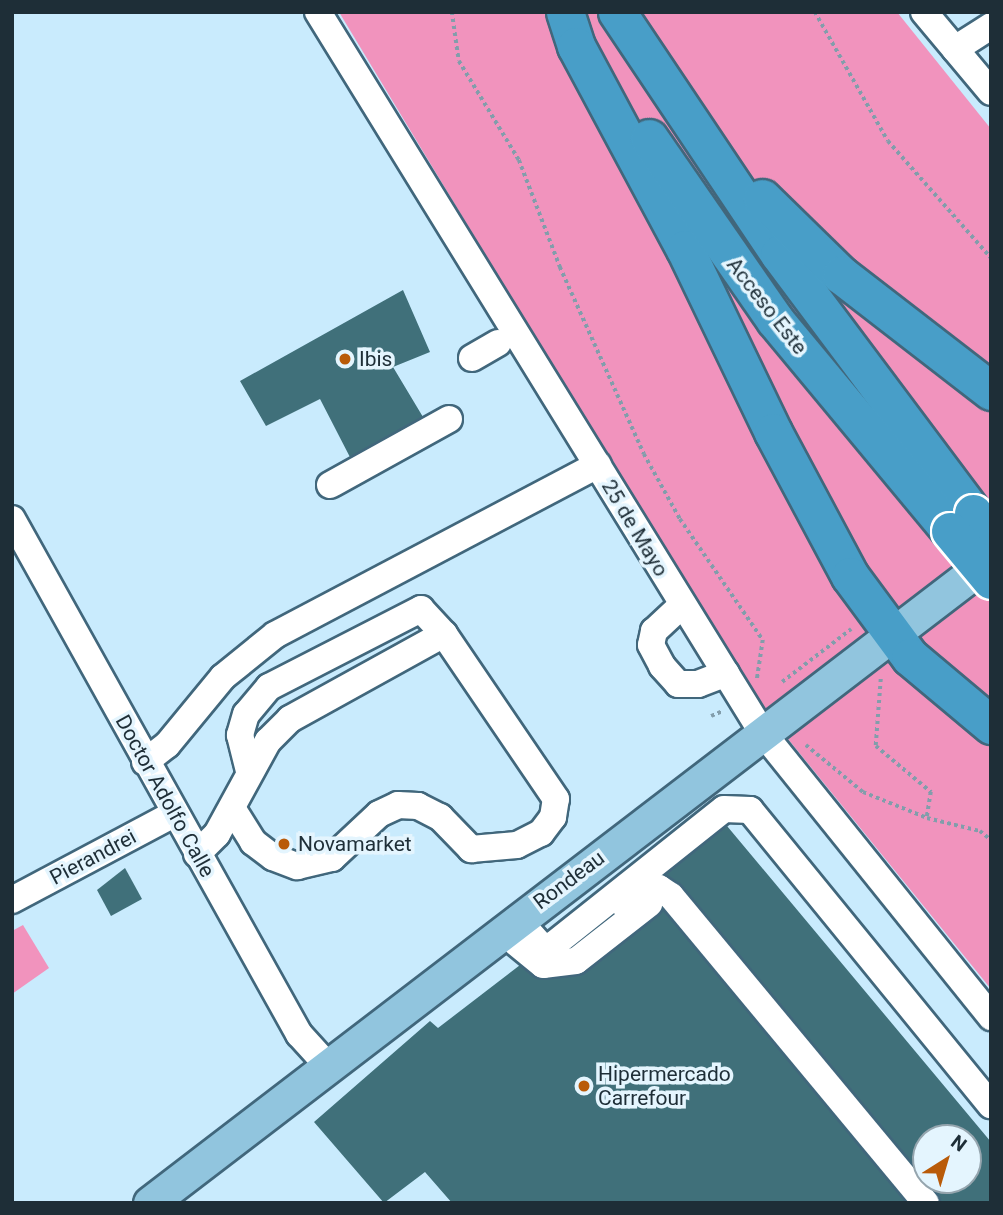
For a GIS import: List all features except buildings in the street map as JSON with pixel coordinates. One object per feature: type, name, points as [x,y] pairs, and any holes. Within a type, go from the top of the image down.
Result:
[{"type":"highway","points":[[565,12],[576,46],[731,337],[773,432],[850,576],[910,657],[991,725]]},
{"type":"highway","name":"Acceso Este","points":[[570,12],[687,195],[768,310],[971,527]]},
{"type":"highway","name":"Acceso Este","points":[[617,12],[779,254],[971,527],[991,580]]},
{"type":"highway","points":[[649,62],[785,223],[851,284],[991,391]]},
{"type":"main road","name":"Rondeau","points":[[150,1203],[510,924],[991,559]]},
{"type":"street","name":"25 de Mayo","points":[[318,12],[598,465],[681,606],[762,732],[991,1017]]},
{"type":"street","points":[[924,12],[991,92]]},
{"type":"street","points":[[955,49],[991,26]]},
{"type":"street","points":[[472,358],[498,343]]},
{"type":"street","points":[[330,485],[449,419]]},
{"type":"street","points":[[145,762],[167,745],[223,677],[275,635],[598,465]]},
{"type":"street","name":"Doctor Adolfo Calle","points":[[12,519],[145,762],[299,1034],[328,1066]]},
{"type":"street","points":[[681,606],[654,631],[651,645],[662,666],[678,684],[698,684],[726,673]]},
{"type":"street","points":[[232,808],[253,842],[273,857],[297,866],[332,858],[380,814],[398,805],[418,806],[440,817],[471,849],[517,845],[541,833],[553,817],[556,799],[444,634],[430,615],[421,609],[411,611],[269,687],[246,714],[240,736],[249,771]]},
{"type":"street","points":[[197,854],[212,840],[268,741],[290,719],[444,634]]},
{"type":"street","points":[[510,924],[542,947],[553,945],[724,808],[750,810],[779,842],[991,1105]]},
{"type":"street","name":"Pierandrei","points":[[13,897],[174,814]]},
{"type":"street","points":[[555,965],[647,889],[659,888],[688,914],[926,1203]]},
{"type":"street","points":[[510,924],[543,965],[555,965],[576,961],[649,904]]},
{"type":"path","points":[[452,12],[459,61],[519,160],[560,267],[644,454],[680,519],[762,640],[757,681],[762,687]]},
{"type":"path","points":[[815,12],[888,141],[991,258]]},
{"type":"path","points":[[800,738],[863,792],[927,818],[980,831],[991,840]]},
{"type":"shaded area","points":[[339,12],[897,12],[991,129],[991,989],[745,686]]},
{"type":"shaded area","points":[[23,925],[49,968],[12,994],[12,931]]},
{"type":"place","name":"Ibis","points":[[345,359]]},
{"type":"place","name":"Novamarket","points":[[284,844]]},
{"type":"place","name":"Hipermercado Carrefour","points":[[584,1086]]}]
